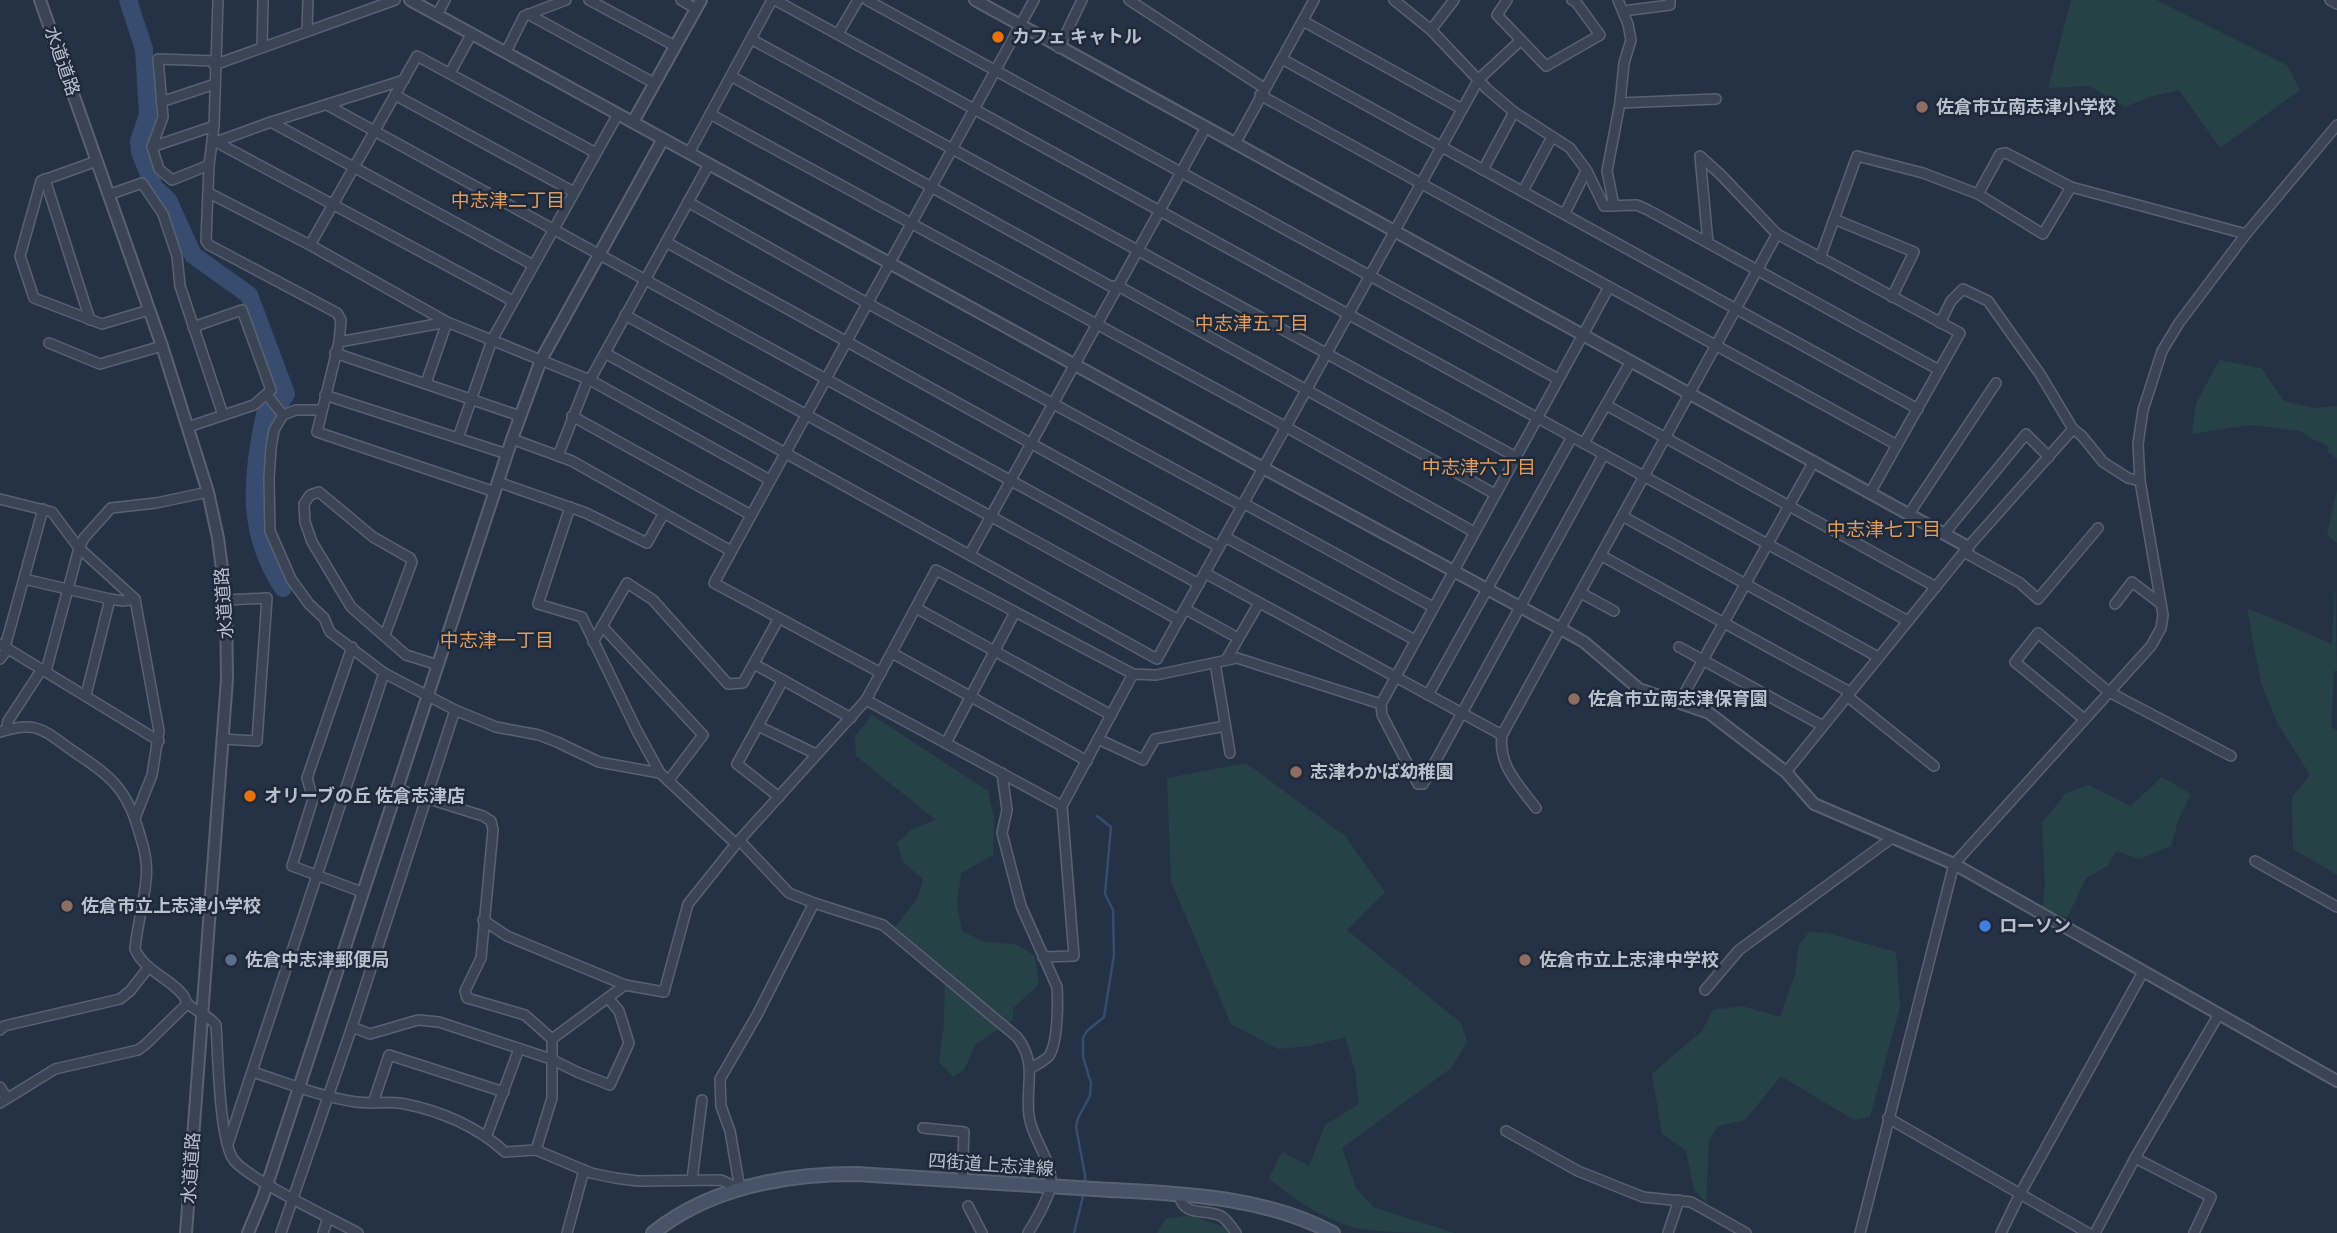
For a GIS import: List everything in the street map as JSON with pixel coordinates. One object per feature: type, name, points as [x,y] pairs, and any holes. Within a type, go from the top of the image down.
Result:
[{"type":"main road","name":"四街道上志津線","points":[[653,1233],[696,1207],[740,1189],[788,1177],[821,1174],[1179,1195],[1266,1207],[1307,1220],[1333,1233]]},
{"type":"street","name":"水道道路","points":[[40,0],[188,427],[208,492],[218,538],[226,600],[227,679],[186,1233]]},
{"type":"street","points":[[218,0],[215,142],[209,165],[206,240],[209,245],[337,313],[341,320],[339,342],[317,432],[570,507],[647,543],[664,513]]},
{"type":"street","points":[[262,47],[263,0]]},
{"type":"street","points":[[307,31],[308,0]]},
{"type":"street","points":[[209,165],[172,180],[159,169],[152,147],[163,117],[158,59],[215,63],[395,0]]},
{"type":"street","points":[[410,0],[1561,629],[1584,642],[1639,689],[1709,713],[1786,772],[1814,804],[1954,864],[2337,1081]]},
{"type":"street","points":[[437,15],[445,0]]},
{"type":"street","points":[[506,52],[524,16],[566,0]]},
{"type":"street","points":[[589,0],[675,46]]},
{"type":"street","points":[[633,122],[698,5],[681,0]]},
{"type":"street","points":[[689,153],[774,0],[1908,621]]},
{"type":"street","points":[[838,34],[858,0]]},
{"type":"street","points":[[867,0],[1558,379]]},
{"type":"street","points":[[975,0],[1909,514],[2020,583],[2038,598],[2098,528]]},
{"type":"street","points":[[881,673],[713,583],[1034,0]]},
{"type":"street","points":[[1059,48],[1082,0]]},
{"type":"street","points":[[1129,0],[1262,91],[1421,183],[1897,445]]},
{"type":"street","points":[[1236,142],[1314,0]]},
{"type":"street","points":[[1431,30],[1454,0]]},
{"type":"street","points":[[1507,0],[1497,15],[1546,66],[1600,35],[1572,0]]},
{"type":"street","points":[[1614,206],[1607,172],[1620,103],[1624,63],[1631,40],[1618,0]]},
{"type":"street","points":[[1623,11],[1670,5],[1670,0]]},
{"type":"street","points":[[2330,0],[2337,4]]},
{"type":"street","points":[[1397,1],[1431,30],[1486,89],[1514,112],[1570,148],[1604,206],[1637,205],[1648,209],[1939,370]]},
{"type":"street","points":[[528,14],[654,83]]},
{"type":"street","points":[[1303,20],[1462,109]]},
{"type":"street","points":[[450,74],[472,33]]},
{"type":"street","points":[[751,39],[1516,457]]},
{"type":"street","points":[[605,352],[1157,659],[1479,79],[1520,41]]},
{"type":"street","points":[[310,245],[417,56],[596,153]]},
{"type":"street","points":[[1282,59],[1917,409]]},
{"type":"street","points":[[731,76],[1110,286],[1118,286],[1496,494]]},
{"type":"street","points":[[215,142],[404,80]]},
{"type":"street","points":[[162,102],[215,84]]},
{"type":"street","points":[[396,95],[574,192]]},
{"type":"street","points":[[1620,103],[1716,99]]},
{"type":"street","points":[[329,106],[1199,583]]},
{"type":"street","points":[[1483,170],[1514,112]]},
{"type":"street","points":[[458,438],[492,340],[618,114]]},
{"type":"street","points":[[710,114],[1474,532]]},
{"type":"street","points":[[271,122],[533,265]]},
{"type":"street","points":[[1860,1233],[1954,864],[2151,646],[2161,628],[2163,615],[2140,481],[2138,444],[2143,411],[2162,351],[2179,323],[2246,234],[2337,125]]},
{"type":"street","points":[[152,147],[214,126]]},
{"type":"street","points":[[970,554],[1206,127]]},
{"type":"street","points":[[1523,191],[1552,137]]},
{"type":"street","points":[[248,1233],[267,1184],[507,454],[541,360],[663,139]]},
{"type":"street","points":[[215,142],[513,301]]},
{"type":"street","points":[[1978,194],[2000,154],[2006,153],[2071,187],[2246,234]]},
{"type":"street","points":[[1708,243],[1700,156],[1777,234],[1960,333],[1870,493]]},
{"type":"street","points":[[1821,258],[1857,156],[1923,173],[1978,194],[2043,234],[2071,187]]},
{"type":"street","points":[[97,161],[41,181],[20,256],[34,298],[102,324],[149,310]]},
{"type":"street","points":[[558,456],[589,379],[709,164]]},
{"type":"street","points":[[1565,213],[1586,172]]},
{"type":"street","points":[[46,179],[90,320]]},
{"type":"street","points":[[108,194],[142,183],[163,214],[177,256],[180,286],[223,415]]},
{"type":"street","points":[[209,193],[310,245],[447,322],[589,379],[770,480]]},
{"type":"street","points":[[688,202],[867,303],[1433,607]]},
{"type":"street","points":[[1834,219],[1914,252],[1892,297]]},
{"type":"street","points":[[1536,808],[1505,767],[1502,735],[1777,234]]},
{"type":"street","points":[[666,242],[1219,547]]},
{"type":"street","points":[[1604,454],[1423,784],[1418,784],[1382,715],[1381,704],[1609,286]]},
{"type":"street","points":[[1940,323],[1951,301],[1963,289],[1988,301],[2040,374],[2073,429],[2108,468],[2140,481]]},
{"type":"street","points":[[188,427],[254,405],[271,390],[242,310],[193,327]]},
{"type":"street","points":[[625,315],[1179,620]]},
{"type":"street","points":[[339,342],[447,322]]},
{"type":"street","points":[[426,383],[447,322]]},
{"type":"street","points":[[49,343],[100,364],[162,346]]},
{"type":"street","points":[[335,353],[520,416]]},
{"type":"street","points":[[1584,443],[1632,361]]},
{"type":"street","points":[[1909,514],[1996,383]]},
{"type":"street","points":[[325,395],[507,454]]},
{"type":"street","points":[[267,396],[283,415]]},
{"type":"street","points":[[1606,405],[1936,587]]},
{"type":"street","points":[[321,410],[296,410],[283,415],[274,430],[269,516],[273,541],[291,579],[309,604],[324,618],[330,632],[384,673],[455,710],[496,727],[557,742],[599,762],[660,773]]},
{"type":"street","points":[[572,416],[751,515]]},
{"type":"street","points":[[1786,772],[1966,550],[2073,429]]},
{"type":"street","points":[[1944,534],[2026,434],[2049,457]]},
{"type":"street","points":[[1427,695],[1572,436]]},
{"type":"street","points":[[512,439],[572,461],[731,551]]},
{"type":"street","points":[[1679,704],[1814,461]]},
{"type":"street","points":[[3,731],[44,670],[84,538],[111,508],[156,503],[208,492]]},
{"type":"street","points":[[385,635],[411,562],[410,558],[373,537],[319,492],[310,495],[304,504],[305,522],[312,542],[351,607],[406,655],[438,665]]},
{"type":"street","points":[[0,499],[52,512],[79,548],[135,598],[159,731],[152,775],[135,818]]},
{"type":"street","points":[[570,507],[538,604],[582,617],[660,773],[738,842],[789,892],[883,925],[1017,1037],[1025,1047],[1030,1061],[1029,1117],[1049,1171],[1051,1186],[1028,1233]]},
{"type":"street","points":[[0,659],[43,509]]},
{"type":"street","points":[[1623,517],[1878,657]]},
{"type":"street","points":[[1224,537],[1415,640]]},
{"type":"street","points":[[1602,556],[1848,694],[1934,766]]},
{"type":"street","points":[[484,920],[508,936],[625,985],[664,992],[688,904],[738,842],[866,699],[936,570],[1133,674],[1156,675],[1237,658],[1381,704]]},
{"type":"street","points":[[1205,573],[1502,735]]},
{"type":"street","points":[[24,579],[110,599],[123,601],[135,598]]},
{"type":"street","points":[[2115,604],[2132,582],[2161,604]]},
{"type":"street","points":[[593,642],[627,583],[653,600],[728,684],[743,683],[779,618]]},
{"type":"street","points":[[1581,593],[1614,611]]},
{"type":"street","points":[[222,739],[257,741],[267,598],[226,600]]},
{"type":"street","points":[[86,695],[110,599]]},
{"type":"street","points":[[1226,660],[1259,603]]},
{"type":"street","points":[[916,608],[1111,715]]},
{"type":"street","points":[[1185,608],[1238,638]]},
{"type":"street","points":[[946,743],[1015,612]]},
{"type":"street","points":[[602,626],[702,735],[669,780]]},
{"type":"street","points":[[2084,719],[2015,662],[2038,633],[2109,692],[2231,756]]},
{"type":"street","points":[[4,647],[159,741]]},
{"type":"street","points":[[1679,647],[1823,726]]},
{"type":"street","points":[[352,648],[307,778],[313,799],[292,866],[362,892]]},
{"type":"street","points":[[892,653],[1087,761]]},
{"type":"street","points":[[1215,663],[1230,753]]},
{"type":"street","points":[[754,664],[851,718]]},
{"type":"street","points":[[228,1146],[384,673]]},
{"type":"street","points":[[1043,957],[1074,956],[1062,806],[1133,674]]},
{"type":"street","points":[[779,797],[737,764],[783,680]]},
{"type":"street","points":[[866,699],[1062,806]]},
{"type":"street","points":[[281,1233],[352,1027],[455,710]]},
{"type":"street","points":[[3,731],[22,725],[41,728],[95,766],[122,791],[135,818],[147,859],[135,949],[149,967],[183,995],[187,1004],[202,1012],[216,1025],[228,1146],[233,1159],[267,1184],[358,1233]]},
{"type":"street","points":[[758,726],[816,754]]},
{"type":"street","points":[[1098,739],[1143,760],[1155,739],[1224,726]]},
{"type":"street","points":[[1002,773],[1007,810],[1002,833],[1021,906],[1057,987],[1054,1042],[1048,1057],[1030,1069]]},
{"type":"street","points":[[397,789],[483,816],[491,821],[493,830],[481,958],[465,991],[467,998],[525,1015],[552,1039]]},
{"type":"street","points":[[1705,990],[1739,950],[1892,838]]},
{"type":"street","points":[[2255,861],[2337,907]]},
{"type":"street","points":[[740,1189],[730,1131],[721,1106],[720,1079],[757,1015],[814,903]]},
{"type":"street","points":[[0,1030],[4,1026],[120,999],[149,967]]},
{"type":"street","points":[[2001,1233],[2143,972]]},
{"type":"street","points":[[552,1039],[625,985]]},
{"type":"street","points":[[352,1027],[370,1034],[408,1022],[434,1021],[551,1059],[577,1073],[610,1085],[629,1043],[618,1012],[608,998]]},
{"type":"street","points":[[0,1087],[4,1100],[55,1069],[138,1050],[187,1004]]},
{"type":"street","points":[[2095,1233],[2218,1014]]},
{"type":"street","points":[[536,1150],[552,1098],[552,1039]]},
{"type":"street","points":[[487,1135],[519,1048]]},
{"type":"street","points":[[373,1103],[390,1055],[504,1092]]},
{"type":"street","points":[[253,1072],[329,1096],[373,1103],[403,1104],[445,1117],[487,1135],[505,1152],[536,1150],[583,1170],[615,1178],[638,1181],[721,1180],[740,1189]]},
{"type":"street","points":[[692,1180],[702,1100]]},
{"type":"street","points":[[1888,1118],[2088,1233]]},
{"type":"street","points":[[923,1128],[964,1132],[962,1181]]},
{"type":"street","points":[[1506,1131],[1578,1171],[1643,1197],[1679,1200],[1698,1205],[1728,1228],[1745,1233]]},
{"type":"street","points":[[2135,1158],[2211,1197],[2194,1233]]},
{"type":"street","points":[[567,1233],[583,1170]]},
{"type":"street","points":[[1179,1195],[1187,1209],[1223,1217],[1236,1233]]},
{"type":"street","points":[[1668,1233],[1679,1200]]},
{"type":"street","points":[[968,1206],[982,1233]]},
{"type":"street","points":[[323,1233],[328,1218]]},
{"type":"green space","points":[[2071,0],[2156,0],[2287,65],[2300,90],[2220,148],[2179,90],[2152,96],[2125,107],[2090,86],[2048,88]]},
{"type":"green space","points":[[2219,360],[2261,368],[2284,401],[2314,408],[2337,406],[2337,459],[2327,451],[2329,447],[2301,431],[2251,425],[2192,434],[2196,404]]},
{"type":"green space","points":[[2337,489],[2337,543],[2327,535]]},
{"type":"green space","points":[[2335,583],[2337,671],[2334,671],[2331,726],[2337,731],[2337,875],[2293,849],[2292,797],[2310,775],[2277,722],[2261,683],[2247,608],[2332,644]]},
{"type":"green space","points":[[872,715],[988,791],[994,818],[993,855],[961,873],[957,904],[962,931],[986,941],[1018,946],[1035,957],[1039,984],[1013,1008],[1013,1020],[976,1044],[964,1070],[953,1077],[939,1062],[944,1024],[945,969],[895,927],[917,899],[923,879],[903,862],[897,843],[912,829],[936,820],[856,756],[855,736]]},
{"type":"green space","points":[[1246,763],[1345,836],[1385,892],[1347,930],[1461,1023],[1467,1042],[1451,1068],[1342,1148],[1356,1188],[1373,1207],[1454,1233],[1388,1232],[1352,1227],[1308,1207],[1269,1178],[1282,1152],[1309,1166],[1325,1125],[1359,1104],[1355,1070],[1345,1037],[1310,1046],[1278,1049],[1231,1024],[1171,881],[1167,778]]},
{"type":"green space","points":[[2162,777],[2191,794],[2178,821],[2171,846],[2139,859],[2116,851],[2107,866],[2086,878],[2067,918],[2043,907],[2045,882],[2042,823],[2066,793],[2088,785],[2131,806]]},
{"type":"green space","points":[[1809,932],[1827,933],[1896,952],[1900,1007],[1870,1117],[1854,1120],[1781,1076],[1745,1120],[1718,1126],[1709,1140],[1706,1202],[1694,1190],[1686,1151],[1662,1133],[1652,1074],[1702,1031],[1713,1010],[1742,1006],[1780,1017],[1795,974],[1799,945]]},
{"type":"green space","points":[[1191,1215],[1240,1233],[1157,1233],[1166,1219]]},
{"type":"waterway","points":[[128,0],[144,49],[148,115],[139,141],[140,152],[154,187],[168,200],[193,255],[249,295],[286,394],[280,403],[265,414],[255,482],[257,525],[262,546],[283,588]]},
{"type":"waterway","points":[[1085,1186],[1076,1127],[1090,1096],[1091,1083],[1083,1057],[1083,1038],[1087,1031],[1104,1017],[1114,955],[1113,910],[1105,894],[1111,827],[1097,816]]},
{"type":"waterway","points":[[1074,1233],[1084,1192]]},
{"type":"place","name":"カフェ キャトル","points":[[998,37]]},
{"type":"place","name":"佐倉市立南志津小学校","points":[[1922,107]]},
{"type":"place","name":"佐倉市立南志津保育園","points":[[1574,699]]},
{"type":"place","name":"志津わかば幼稚園","points":[[1296,772]]},
{"type":"place","name":"オリーブの丘 佐倉志津店","points":[[250,796]]},
{"type":"place","name":"佐倉市立上志津小学校","points":[[67,906]]},
{"type":"place","name":"ローソン","points":[[1985,926]]},
{"type":"place","name":"佐倉中志津郵便局","points":[[231,960]]},
{"type":"place","name":"佐倉市立上志津中学校","points":[[1525,960]]},
{"type":"district","name":"中志津二丁目","points":[[508,200]]},
{"type":"district","name":"中志津五丁目","points":[[1252,323]]},
{"type":"district","name":"中志津六丁目","points":[[1479,467]]},
{"type":"district","name":"中志津七丁目","points":[[1884,529]]},
{"type":"district","name":"中志津一丁目","points":[[497,640]]}]
